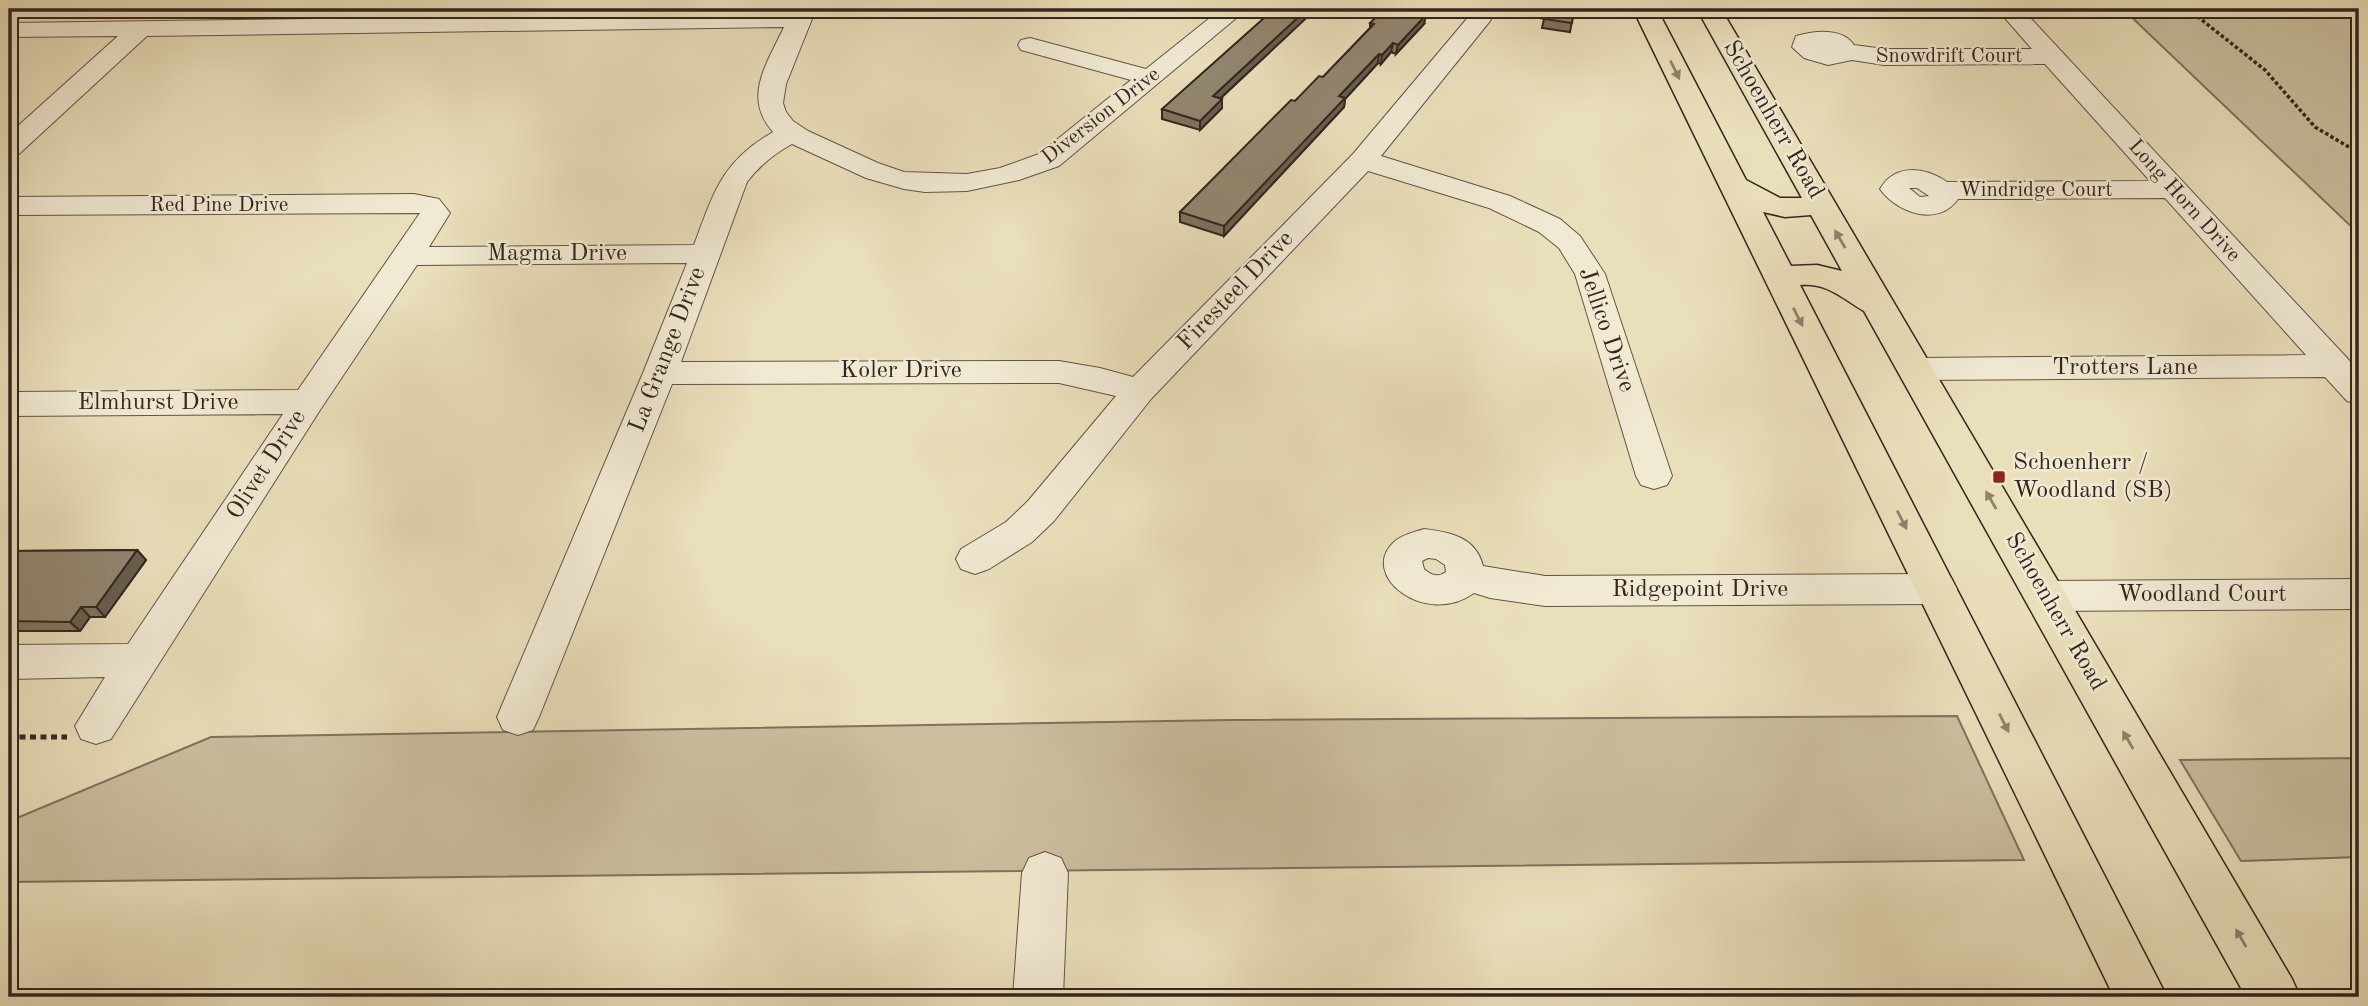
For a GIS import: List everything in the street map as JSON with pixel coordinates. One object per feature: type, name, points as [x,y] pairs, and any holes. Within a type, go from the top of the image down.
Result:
[{"type":"main road","points":[[1645,9],[2141,997]]},
{"type":"main road","name":"Schoenherr Road","points":[[1709,9],[2274,997]]},
{"type":"main road","points":[[1732,184],[1759,202],[1772,206],[1800,209],[1820,203]]},
{"type":"main road","points":[[1779,280],[1801,274],[1830,277],[1858,291],[1879,307]]},
{"type":"street","points":[[9,16],[18,9]]},
{"type":"street","name":"Diversion Drive","points":[[791,134],[882,174],[941,185],[971,183],[1021,173],[1049,160],[1235,9]]},
{"type":"street","name":"Firesteel Drive","points":[[975,559],[1018,532],[1041,511],[1139,391],[1363,160],[1482,16],[1484,9]]},
{"type":"street","name":"Long Horn Drive","points":[[2009,9],[2359,393]]},
{"type":"street","points":[[9,30],[139,30],[582,15],[802,14],[769,101],[774,117],[791,134]]},
{"type":"street","points":[[9,148],[139,30]]},
{"type":"street","points":[[1030,45],[1151,78]]},
{"type":"street","name":"Snowdrift Court","points":[[1845,51],[1884,57],[2053,56]]},
{"type":"street","name":"La Grange Drive","points":[[518,717],[660,373],[738,173],[760,152],[791,134]]},
{"type":"street","name":"Jellico Drive","points":[[1363,160],[1482,197],[1535,217],[1564,236],[1590,274],[1654,476]]},
{"type":"street","name":"Windridge Court","points":[[1941,191],[2174,189]]},
{"type":"street","name":"Red Pine Drive","points":[[9,206],[429,205]]},
{"type":"street","name":"Olivet Drive","points":[[96,726],[308,402],[431,222],[435,213],[429,205]]},
{"type":"street","name":"Magma Drive","points":[[409,256],[705,254]]},
{"type":"street","name":"Trotters Lane","points":[[1914,369],[2335,366]]},
{"type":"street","name":"Koler Drive","points":[[660,373],[1059,372],[1100,379],[1139,391]]},
{"type":"street","name":"Elmhurst Drive","points":[[9,404],[308,402]]},
{"type":"street","name":"Ridgepoint Drive","points":[[1466,575],[1490,583],[1545,591],[1937,589]]},
{"type":"street","name":"Woodland Court","points":[[2045,596],[2359,594]]},
{"type":"street","points":[[9,662],[139,660]]},
{"type":"street","points":[[1038,997],[1045,873]]},
{"type":"path","points":[[2188,9],[2265,70],[2315,127],[2359,153]]},
{"type":"shaded area","points":[[2123,9],[2359,9],[2359,234]]},
{"type":"shaded area","points":[[1957,716],[2024,860],[9,882],[9,817],[17,818],[211,737],[1229,720]]},
{"type":"shaded area","points":[[2359,758],[2359,857],[2241,861],[2180,760]]},
{"type":"building","points":[[1274,9],[1307,9],[1213,96],[1222,99],[1200,121],[1162,109]]},
{"type":"building","points":[[1384,9],[1402,9],[1426,15],[1398,45],[1393,43],[1382,55],[1379,54],[1339,96],[1345,98],[1224,226],[1180,212],[1291,100],[1295,101],[1319,76],[1323,77],[1374,24],[1370,23]]},
{"type":"building","points":[[1542,9],[1574,9],[1572,23],[1544,19],[1546,10]]},
{"type":"building","points":[[137,550],[96,607],[81,607],[70,622],[9,621],[9,551]]},
{"type":"place","name":"Schoenherr / Woodland (SB)","points":[[1999,477]]}]
